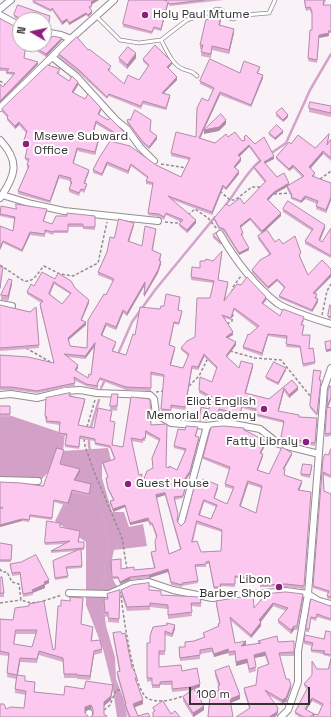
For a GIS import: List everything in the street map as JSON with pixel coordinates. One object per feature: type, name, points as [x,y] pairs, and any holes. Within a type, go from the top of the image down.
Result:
[{"type":"street","points":[[0,9],[11,0]]},
{"type":"street","points":[[0,108],[71,39],[114,0]]},
{"type":"street","points":[[0,15],[12,22]]},
{"type":"street","points":[[52,33],[61,34],[71,39]]},
{"type":"street","points":[[52,57],[71,71],[154,161]]},
{"type":"street","points":[[0,140],[9,150],[14,162],[14,174],[1,196],[64,211],[158,221]]},
{"type":"street","points":[[220,234],[245,270],[277,303],[331,324]]},
{"type":"street","points":[[0,304],[12,306]]},
{"type":"street","points":[[281,717],[288,710],[296,691],[299,671],[298,651],[308,594],[324,388],[331,368]]},
{"type":"street","points":[[0,395],[10,394],[37,398],[65,391],[80,390],[97,393],[152,396],[156,414],[171,423],[207,426],[228,423],[260,428],[279,444],[319,454]]},
{"type":"street","points":[[181,523],[207,426]]},
{"type":"street","points":[[0,480],[38,481]]},
{"type":"street","points":[[69,593],[109,594],[132,584],[149,582],[173,590],[212,598],[274,592],[308,594],[331,604]]},
{"type":"lane","points":[[96,16],[120,40],[139,43],[161,40],[187,20],[216,9],[222,10],[228,18],[233,19],[245,15],[269,12],[275,0]]},
{"type":"lane","points":[[161,40],[170,58],[183,69],[191,70],[197,76]]},
{"type":"path","points":[[0,81],[11,90],[13,94]]},
{"type":"path","points":[[154,161],[192,169]]},
{"type":"path","points":[[316,182],[331,171]]},
{"type":"path","points":[[216,188],[230,200],[235,200],[252,187],[264,188]]},
{"type":"path","points":[[269,191],[274,194],[295,193]]},
{"type":"path","points":[[158,221],[177,223],[195,210],[208,218],[215,226]]},
{"type":"path","points":[[0,265],[24,281],[29,282],[44,266],[60,274],[73,276],[98,263],[108,215]]},
{"type":"path","points":[[232,295],[233,287],[245,270]]},
{"type":"path","points":[[320,320],[327,291],[331,284]]},
{"type":"path","points":[[226,326],[232,321],[232,311]]},
{"type":"path","points":[[25,347],[33,353],[55,364]]},
{"type":"path","points":[[229,350],[234,354],[255,358],[281,360],[315,402]]},
{"type":"path","points":[[186,389],[199,376],[210,354]]},
{"type":"path","points":[[152,396],[157,392],[168,391]]},
{"type":"path","points":[[97,393],[87,426],[85,446],[108,508],[122,538],[132,584]]},
{"type":"path","points":[[0,569],[2,572],[7,572],[12,582],[19,584],[21,600]]},
{"type":"path","points":[[120,589],[133,667],[143,694],[150,699],[173,700],[185,696]]},
{"type":"path","points":[[0,602],[21,600],[31,603],[45,601],[69,593]]},
{"type":"path","points":[[134,686],[139,684]]},
{"type":"path","points":[[89,715],[104,710],[110,705],[116,690],[122,690]]},
{"type":"path","points":[[192,694],[212,690]]},
{"type":"shaded area","points":[[0,412],[65,434],[63,451],[108,448],[111,460],[102,464],[102,478],[112,512],[124,512],[129,527],[143,524],[147,546],[114,550],[111,569],[113,578],[118,587],[106,594],[103,604],[106,626],[115,657],[116,679],[124,700],[127,717],[117,717],[113,689],[103,649],[86,605],[86,542],[55,521],[79,472],[54,466],[42,479],[16,479],[0,477]]},
{"type":"building","points":[[95,0],[91,2],[92,5],[89,7],[92,11],[88,15],[86,13],[69,23],[67,19],[62,22],[52,8],[51,10],[33,1]]},
{"type":"building","name":"Holy Paul Mtume","points":[[129,0],[204,0],[170,4],[168,2],[161,29],[154,27],[152,32],[123,24]]},
{"type":"building","points":[[305,0],[324,0],[323,5],[331,5],[331,31],[328,31],[329,33],[319,35],[317,60],[308,58],[310,30],[312,30],[312,12],[310,7],[306,8]]},
{"type":"building","points":[[18,5],[38,12],[15,12]]},
{"type":"building","points":[[220,9],[222,11],[219,25],[234,29],[229,50],[212,46],[211,54],[201,52],[203,45],[200,45],[206,19],[209,20],[210,15],[213,16],[214,10]]},
{"type":"building","points":[[0,18],[12,25],[12,52],[25,52],[24,58],[38,62],[0,101],[0,84],[3,87],[15,73],[6,72],[9,69],[0,68]]},
{"type":"building","points":[[53,36],[62,38],[52,48]]},
{"type":"building","points":[[77,37],[88,50],[89,49],[111,66],[108,70],[124,84],[128,75],[139,80],[149,65],[143,59],[155,45],[172,62],[167,67],[177,77],[162,93],[170,95],[166,108],[143,101],[141,106],[109,94],[107,97],[79,70],[59,54]]},
{"type":"building","points":[[128,47],[136,53],[127,65],[119,58]]},
{"type":"building","points":[[210,59],[240,73],[244,61],[260,67],[257,73],[263,75],[251,105],[220,92],[199,138],[215,143],[226,134],[228,137],[235,132],[242,141],[245,140],[244,137],[246,135],[255,144],[264,137],[274,156],[264,162],[277,177],[284,173],[289,183],[274,192],[267,199],[281,213],[262,231],[250,218],[240,226],[243,233],[241,234],[249,248],[239,253],[224,229],[219,227],[214,218],[226,204],[229,206],[240,198],[244,204],[266,181],[254,167],[261,161],[249,145],[238,155],[241,158],[234,167],[239,171],[226,188],[223,185],[212,212],[168,196],[196,220],[187,230],[179,224],[183,220],[166,213],[164,217],[159,214],[148,213],[153,183],[146,181],[148,177],[131,164],[128,171],[107,162],[102,174],[93,170],[110,141],[130,146],[156,165],[181,177],[190,158],[171,153],[176,132],[196,137],[197,108],[202,98],[208,101],[214,88],[200,81]]},
{"type":"building","points":[[48,65],[60,69],[57,73],[69,81],[72,76],[78,82],[72,92],[85,99],[88,94],[101,108],[98,114],[108,120],[110,118],[128,136],[125,134],[123,138],[96,121],[92,136],[99,137],[95,152],[77,148],[73,163],[89,170],[84,183],[87,184],[84,190],[81,189],[79,193],[69,189],[72,182],[70,181],[71,178],[59,175],[50,201],[18,191],[29,166],[27,165],[29,159],[25,158],[28,145],[23,143],[27,131],[19,122],[15,126],[7,118],[8,116],[2,109]]},
{"type":"building","points":[[310,102],[331,106],[331,113],[309,108]]},
{"type":"building","points":[[282,108],[288,115],[283,120],[276,113]]},
{"type":"building","points":[[135,110],[151,120],[150,131],[157,136],[149,147],[143,142],[127,121],[128,119],[130,120]]},
{"type":"building","points":[[221,114],[226,120],[219,127],[204,130]]},
{"type":"building","points":[[277,125],[283,131],[275,138],[269,133]]},
{"type":"building","points":[[329,134],[327,145],[331,140],[331,158],[323,151],[309,167],[315,173],[312,176],[331,183],[331,197],[326,210],[316,206],[318,201],[305,196],[301,201],[291,197],[292,195],[287,186],[304,176],[293,165],[289,169],[276,157],[289,142],[291,144],[298,135],[315,148]]},
{"type":"building","points":[[288,201],[325,225],[319,240],[322,242],[331,228],[331,256],[305,241],[313,229],[283,209]]},
{"type":"building","points":[[16,204],[47,209],[43,221],[52,224],[56,216],[67,216],[67,213],[95,216],[95,227],[83,227],[83,224],[68,224],[68,231],[53,232],[45,230],[45,234],[30,232],[22,250],[3,241],[0,248],[0,226],[13,231],[15,217],[0,214],[1,206],[16,209]]},
{"type":"building","points":[[119,219],[134,223],[128,241],[142,246],[145,226],[156,229],[152,250],[161,254],[159,261],[161,261],[158,270],[144,295],[145,282],[127,313],[123,310],[116,327],[106,323],[101,335],[116,342],[112,351],[126,355],[133,334],[135,335],[140,307],[160,309],[161,306],[164,306],[166,294],[180,297],[178,310],[182,311],[179,323],[174,322],[169,345],[175,347],[170,365],[183,368],[189,354],[181,348],[187,341],[195,337],[197,298],[210,298],[214,281],[191,277],[192,267],[200,268],[200,261],[205,261],[206,259],[213,261],[222,251],[218,280],[228,282],[224,301],[237,284],[241,285],[247,277],[266,297],[262,303],[280,316],[283,309],[304,317],[301,325],[304,325],[302,335],[310,335],[309,349],[313,348],[315,362],[303,364],[300,346],[286,344],[287,336],[268,334],[262,353],[243,347],[248,334],[249,335],[259,326],[234,308],[231,318],[222,315],[233,332],[226,337],[236,342],[226,356],[239,368],[241,361],[253,364],[245,393],[269,399],[292,380],[298,387],[289,395],[284,388],[278,411],[299,415],[299,417],[317,418],[315,443],[281,437],[284,421],[255,414],[256,409],[242,406],[240,414],[219,409],[217,417],[199,418],[201,407],[209,409],[212,397],[199,390],[200,377],[212,382],[217,367],[204,354],[198,367],[192,366],[185,407],[171,405],[171,410],[161,409],[164,375],[151,372],[151,388],[126,387],[100,378],[97,384],[98,386],[86,384],[74,377],[75,383],[37,391],[12,387],[0,387],[0,355],[28,357],[54,363],[40,304],[43,301],[27,292],[31,284],[34,286],[42,272],[55,279],[58,273],[71,281],[75,288],[89,300],[81,320],[86,322],[68,338],[70,346],[87,348],[88,320],[104,294],[106,295],[114,279],[98,272],[107,252],[110,237],[114,238]],"holes":[[[54,282],[71,293],[62,304],[49,294]],[[95,343],[91,375],[89,374],[88,378],[75,370],[78,365],[64,354],[85,356]]]},
{"type":"building","points":[[267,230],[275,242],[279,239],[283,244],[295,236],[301,253],[299,255],[308,275],[322,260],[331,269],[331,274],[313,293],[317,294],[315,298],[318,299],[312,310],[279,296],[285,287],[277,279],[268,287],[252,270],[260,260],[271,254],[258,236]]},
{"type":"building","points":[[216,233],[221,243],[213,235]]},
{"type":"building","points":[[0,267],[3,267],[0,288]]},
{"type":"building","points":[[9,279],[12,280],[8,296],[1,295]]},
{"type":"building","points":[[0,305],[30,312],[36,307],[39,345],[0,348]]},
{"type":"building","points":[[330,305],[331,306],[331,317],[328,316]]},
{"type":"building","points":[[331,341],[331,349],[326,350],[325,342]]},
{"type":"building","points":[[274,362],[286,368],[278,383],[266,377]]},
{"type":"building","points":[[314,370],[321,371],[317,414],[310,406]]},
{"type":"building","points":[[330,386],[331,397],[327,407],[331,408],[331,433],[325,434],[328,391]]},
{"type":"building","points":[[70,393],[69,396],[85,399],[78,425],[94,428],[98,408],[112,411],[110,421],[115,422],[112,445],[123,447],[131,397],[150,399],[151,425],[167,424],[166,467],[169,468],[169,466],[177,470],[186,449],[174,446],[178,429],[185,430],[186,426],[198,427],[195,436],[199,437],[190,471],[182,483],[186,484],[183,496],[174,497],[178,514],[177,521],[181,526],[185,522],[194,488],[196,485],[200,487],[203,479],[218,485],[214,498],[227,504],[234,487],[225,484],[230,467],[203,457],[211,427],[224,426],[244,428],[244,430],[266,441],[260,453],[263,454],[257,470],[269,474],[282,447],[292,453],[283,469],[285,469],[284,475],[302,481],[298,490],[311,492],[304,586],[286,584],[260,585],[261,579],[235,576],[235,584],[220,584],[221,587],[214,587],[209,561],[206,562],[206,564],[195,565],[198,581],[182,583],[182,585],[171,582],[168,569],[149,575],[130,577],[120,582],[118,577],[112,577],[111,560],[121,559],[121,569],[134,567],[134,570],[155,568],[151,552],[156,551],[155,541],[157,536],[152,523],[150,523],[148,518],[130,523],[125,505],[113,509],[110,501],[114,500],[108,488],[106,478],[108,477],[103,463],[115,459],[110,446],[95,443],[95,439],[80,436],[79,447],[65,445],[67,434],[59,433],[60,422],[46,421],[46,398]],"holes":[[[146,431],[160,439],[152,458],[153,468],[147,471],[141,486],[142,474],[139,475],[131,438],[143,440],[143,438],[145,438]],[[248,481],[262,486],[256,513],[240,506]],[[165,493],[181,549],[169,554],[156,495]],[[204,500],[217,505],[211,519],[199,515]],[[197,521],[222,530],[221,551],[201,552],[197,541],[192,542]]]},
{"type":"building","points":[[112,394],[118,394],[117,406],[110,406]]},
{"type":"building","points":[[0,406],[10,406],[10,414],[0,414]]},
{"type":"building","points":[[57,448],[64,450],[60,464],[80,469],[74,480],[91,484],[89,494],[72,490],[68,503],[54,500],[52,518],[30,515],[29,520],[22,519],[0,525],[0,508],[3,508],[0,507],[0,482],[43,486]]},
{"type":"building","points":[[331,449],[331,476],[323,472],[324,491],[331,494],[331,597],[327,596],[329,591],[313,586],[323,459],[325,454],[328,455]]},
{"type":"building","points":[[303,464],[312,465],[310,475],[301,474]]},
{"type":"building","points":[[47,521],[60,523],[60,527],[80,531],[78,542],[84,542],[84,548],[51,551],[70,541],[45,543]]},
{"type":"building","points":[[0,543],[12,545],[11,560],[0,560]]},
{"type":"building","points":[[81,549],[82,566],[66,567],[68,576],[55,578],[53,561]]},
{"type":"building","points":[[36,555],[49,580],[44,582],[45,584],[32,590],[33,592],[23,594],[20,572],[12,573],[10,564],[21,562]]},
{"type":"building","points":[[2,577],[4,593],[0,593],[0,578]]},
{"type":"building","points":[[149,583],[149,590],[161,591],[161,595],[200,597],[201,603],[191,603],[192,612],[168,615],[168,605],[150,603],[150,606],[127,607],[121,590],[132,585]]},
{"type":"building","points":[[120,590],[119,619],[108,618],[108,612],[105,613],[104,599],[108,599],[107,594]]},
{"type":"building","points":[[286,592],[303,594],[297,626],[294,626],[291,630],[278,620],[288,608],[273,603],[259,620],[261,622],[251,635],[230,617],[235,643],[246,641],[241,646],[261,643],[258,641],[277,636],[278,642],[294,641],[294,652],[279,653],[286,679],[289,679],[291,685],[286,698],[282,700],[265,690],[278,708],[277,712],[269,717],[236,717],[250,708],[244,688],[256,685],[258,668],[269,664],[265,652],[254,655],[256,667],[249,669],[247,659],[236,662],[235,651],[229,652],[228,649],[214,654],[212,648],[200,650],[200,655],[180,658],[179,647],[185,647],[185,642],[194,641],[205,637],[203,633],[219,626],[218,624],[220,623],[216,601],[253,595],[254,608],[266,594]]},
{"type":"building","points":[[70,597],[83,598],[81,624],[93,627],[91,641],[100,640],[102,649],[94,651],[90,676],[64,674],[63,658],[39,651],[37,659],[20,658],[17,675],[7,673],[9,653],[0,651],[0,619],[13,620],[15,608],[29,606],[29,604],[44,601],[53,650],[55,649],[58,606],[61,606],[61,600],[70,601]],"holes":[[[16,630],[37,630],[32,647],[14,644]]]},
{"type":"building","points":[[311,599],[330,606],[331,605],[331,619],[317,614],[316,618],[311,617],[309,629],[306,629]]},
{"type":"building","points":[[167,623],[175,625],[172,634],[165,631],[165,651],[159,651],[159,667],[181,665],[182,671],[197,668],[200,684],[191,687],[172,689],[172,681],[160,682],[160,685],[152,685],[152,678],[147,678],[147,643],[150,643],[150,636],[153,627],[167,625]]},
{"type":"building","points":[[326,631],[331,632],[331,655],[323,653],[325,651],[311,650],[313,643],[304,641],[305,635],[324,639]]},
{"type":"building","points":[[121,632],[122,634],[125,633],[132,668],[137,678],[135,678],[143,700],[133,704],[138,716],[148,713],[150,717],[130,717],[125,704],[117,672],[120,671],[113,633]]},
{"type":"building","points":[[331,658],[331,717],[313,717],[314,714],[310,717],[304,717],[295,712],[308,687],[304,684],[312,675],[312,661],[317,669],[328,669]],"holes":[[[312,698],[323,704],[318,715],[305,709]]]},
{"type":"building","points":[[229,666],[240,695],[230,699],[233,717],[208,717],[210,696],[219,690],[218,686],[220,685],[215,671]]},
{"type":"building","points":[[17,675],[25,676],[25,681],[35,682],[34,692],[64,695],[65,686],[84,689],[86,681],[113,685],[111,696],[104,702],[104,715],[107,717],[90,717],[93,715],[91,705],[85,707],[85,713],[89,717],[0,717],[0,704],[4,704],[6,709],[11,707],[24,708],[26,691],[15,689]]},
{"type":"building","points":[[194,689],[204,706],[193,713],[183,697]]},
{"type":"building","points":[[163,701],[171,714],[175,711],[180,717],[153,717],[153,712],[155,711],[153,708]]},
{"type":"waterway","points":[[270,154],[286,143],[310,90],[331,54]]},
{"type":"waterway","points":[[225,206],[246,176],[261,160]]},
{"type":"waterway","points":[[117,356],[132,322],[155,290],[215,217]]},
{"type":"waterway","points":[[101,388],[105,380]]},
{"type":"waterway","points":[[90,430],[99,400]]},
{"type":"waterway","points":[[89,437],[89,446],[101,489]]},
{"type":"waterway","points":[[100,498],[108,541],[103,586]]},
{"type":"waterway","points":[[103,602],[105,644],[116,687]]},
{"type":"place","name":"Holy Paul Mtume","points":[[145,15]]},
{"type":"place","name":"Msewe Subward Office","points":[[26,144]]},
{"type":"place","name":"Eliot English Memorial Academy","points":[[264,409]]},
{"type":"place","name":"Fatty Libraly","points":[[306,442]]},
{"type":"place","name":"Guest House","points":[[128,484]]},
{"type":"place","name":"Libon Barber Shop","points":[[279,587]]}]
